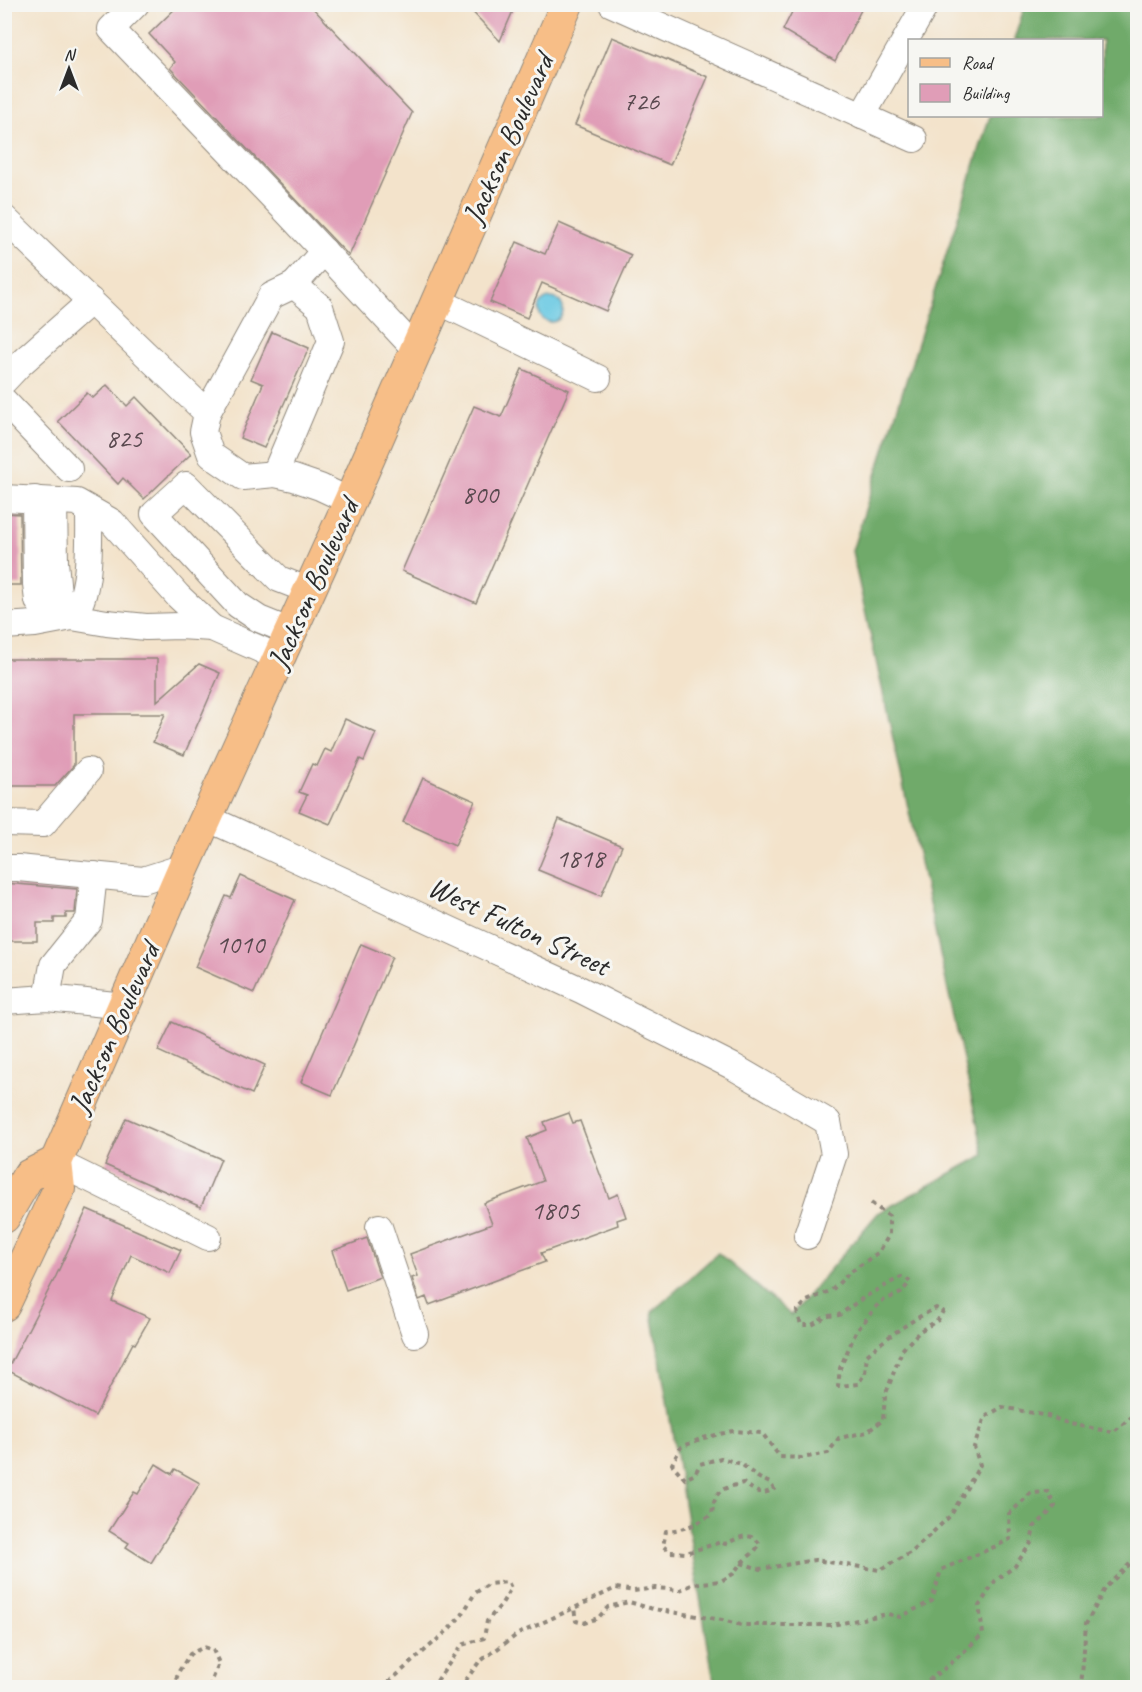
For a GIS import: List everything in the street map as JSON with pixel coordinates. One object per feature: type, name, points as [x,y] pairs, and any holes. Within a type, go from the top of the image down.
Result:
[{"type":"main road","name":"Jackson Boulevard","points":[[4,1305],[59,1189],[56,1162],[184,867],[350,501],[567,4]]},
{"type":"main road","points":[[4,1217],[28,1176],[56,1162]]},
{"type":"street","points":[[136,4],[111,29],[416,350]]},
{"type":"street","points":[[612,4],[914,139]]},
{"type":"street","points":[[862,116],[926,4]]},
{"type":"street","points":[[4,218],[207,413]]},
{"type":"street","points":[[324,251],[294,285],[271,296],[207,413],[203,432],[211,455],[243,477],[275,474],[294,478],[350,501]]},
{"type":"street","points":[[275,474],[331,341],[320,307],[294,285]]},
{"type":"street","points":[[10,365],[91,301]]},
{"type":"street","points":[[438,301],[598,378]]},
{"type":"street","points":[[4,401],[69,469]]},
{"type":"street","points":[[285,645],[259,619],[238,605],[154,514],[186,485],[279,579],[310,591]]},
{"type":"street","points":[[4,498],[77,502],[112,522],[178,596],[212,628]]},
{"type":"street","points":[[49,500],[64,587],[72,617]]},
{"type":"street","points":[[72,617],[79,609],[87,573],[89,510]]},
{"type":"street","points":[[4,626],[35,624],[72,617],[146,627],[212,628],[285,645]]},
{"type":"street","points":[[4,823],[43,824],[88,771]]},
{"type":"street","name":"West Fulton Street","points":[[207,818],[582,990],[732,1066],[828,1122],[834,1154],[807,1236]]},
{"type":"street","points":[[4,868],[143,880],[184,867]]},
{"type":"street","points":[[47,998],[53,965],[89,920],[94,874]]},
{"type":"street","points":[[4,1001],[47,998],[124,1006]]},
{"type":"street","points":[[56,1162],[208,1237]]},
{"type":"street","points":[[379,1227],[415,1334]]},
{"type":"path","points":[[460,1688],[479,1662],[518,1634],[616,1588],[634,1591],[655,1588],[681,1590],[694,1584],[721,1581],[733,1574],[741,1563],[754,1552],[760,1544],[755,1538],[745,1535],[725,1544],[721,1542],[686,1553],[670,1552],[663,1546],[666,1531],[680,1530],[712,1514],[713,1501],[722,1489],[743,1483],[760,1493],[774,1490],[770,1483],[759,1478],[741,1464],[721,1458],[700,1464],[695,1474],[685,1479],[672,1464],[681,1448],[703,1438],[733,1431],[762,1433],[780,1457],[802,1458],[828,1453],[839,1438],[867,1432],[883,1420],[885,1396],[902,1350],[920,1331],[938,1320],[943,1311],[936,1308],[915,1318],[888,1337],[867,1355],[865,1372],[858,1384],[838,1386],[840,1368],[856,1332],[880,1302],[901,1293],[910,1282],[901,1277],[863,1298],[839,1315],[826,1316],[812,1325],[801,1325],[797,1311],[807,1300],[832,1290],[848,1274],[879,1252],[889,1234],[889,1216],[871,1203]]},
{"type":"path","points":[[741,1563],[760,1569],[815,1560],[880,1570],[912,1552],[951,1515],[980,1465],[974,1447],[985,1417],[1002,1407],[1113,1432],[1137,1412]]},
{"type":"path","points":[[574,1608],[576,1621],[584,1623],[597,1618],[608,1607],[629,1602],[653,1609],[741,1625],[832,1625],[888,1614],[900,1617],[933,1601],[941,1570],[1010,1539],[1009,1514],[1031,1493],[1048,1492],[1055,1506],[1034,1527],[1031,1542],[1016,1566],[995,1581],[979,1606],[983,1634],[949,1665],[918,1688]]},
{"type":"path","points":[[1081,1688],[1086,1624],[1106,1587],[1137,1556]]},
{"type":"path","points":[[382,1688],[447,1631],[462,1615],[475,1593],[489,1584],[508,1582],[511,1588],[501,1605],[487,1621],[484,1638],[462,1645],[432,1688]]},
{"type":"path","points":[[172,1688],[190,1654],[204,1647],[213,1650],[219,1663],[209,1688]]},
{"type":"green space","points":[[1025,5],[1137,5],[1137,1687],[715,1687],[652,1312],[718,1253],[791,1315],[878,1213],[984,1155],[852,551],[990,117],[1103,117],[1103,39],[1014,39]]},
{"type":"water","points":[[551,298],[559,302],[563,310],[559,318],[551,322],[543,318],[539,310],[543,302]]},
{"type":"building","points":[[180,4],[309,4],[412,113],[349,256],[170,68],[175,62],[149,34]]},
{"type":"building","points":[[465,4],[516,4],[500,41]]},
{"type":"building","points":[[796,4],[864,4],[835,61],[783,30]]},
{"type":"building","points":[[612,37],[708,77],[670,165],[575,125]]},
{"type":"building","points":[[559,223],[631,255],[606,311],[542,283],[527,318],[490,302],[517,242],[545,254]]},
{"type":"building","points":[[272,332],[309,348],[264,448],[240,438],[263,384],[251,379]]},
{"type":"building","points":[[522,369],[569,390],[476,603],[402,571],[474,406],[501,417]]},
{"type":"building","points":[[107,385],[127,406],[136,397],[191,454],[144,499],[123,478],[118,484],[58,421],[87,393],[93,398]]},
{"type":"building","points":[[4,513],[20,514],[21,585],[4,585]]},
{"type":"building","points":[[4,659],[157,659],[157,701],[199,664],[220,673],[184,755],[153,742],[165,714],[74,714],[74,765],[55,786],[4,786]]},
{"type":"building","points":[[345,719],[376,733],[364,761],[360,759],[330,824],[299,811],[307,795],[299,792],[312,764],[317,766],[325,749],[331,752]]},
{"type":"building","points":[[423,778],[475,801],[455,845],[403,822]]},
{"type":"building","points":[[559,819],[622,846],[601,896],[538,870]]},
{"type":"building","points":[[241,876],[295,900],[254,993],[195,967],[226,896],[231,898]]},
{"type":"building","points":[[4,883],[77,889],[75,913],[66,913],[66,918],[54,918],[54,923],[37,923],[37,941],[4,941]]},
{"type":"building","points":[[361,944],[392,957],[332,1095],[301,1082]]},
{"type":"building","points":[[172,1022],[265,1065],[252,1094],[158,1051]]},
{"type":"building","points":[[569,1113],[573,1123],[580,1121],[609,1198],[618,1194],[626,1217],[617,1220],[618,1225],[541,1253],[545,1262],[429,1305],[426,1297],[419,1300],[412,1278],[418,1276],[410,1254],[492,1224],[484,1203],[543,1181],[527,1138],[547,1130],[544,1122]]},
{"type":"building","points":[[126,1118],[221,1159],[201,1207],[105,1165]]},
{"type":"building","points":[[87,1209],[181,1250],[170,1273],[131,1255],[112,1301],[150,1318],[135,1344],[133,1343],[95,1416],[7,1370],[56,1276]]},
{"type":"building","points":[[367,1238],[380,1277],[346,1290],[332,1251]]},
{"type":"building","points":[[156,1464],[172,1474],[175,1469],[200,1483],[151,1563],[126,1547],[129,1543],[109,1531],[134,1492],[138,1494]]}]
